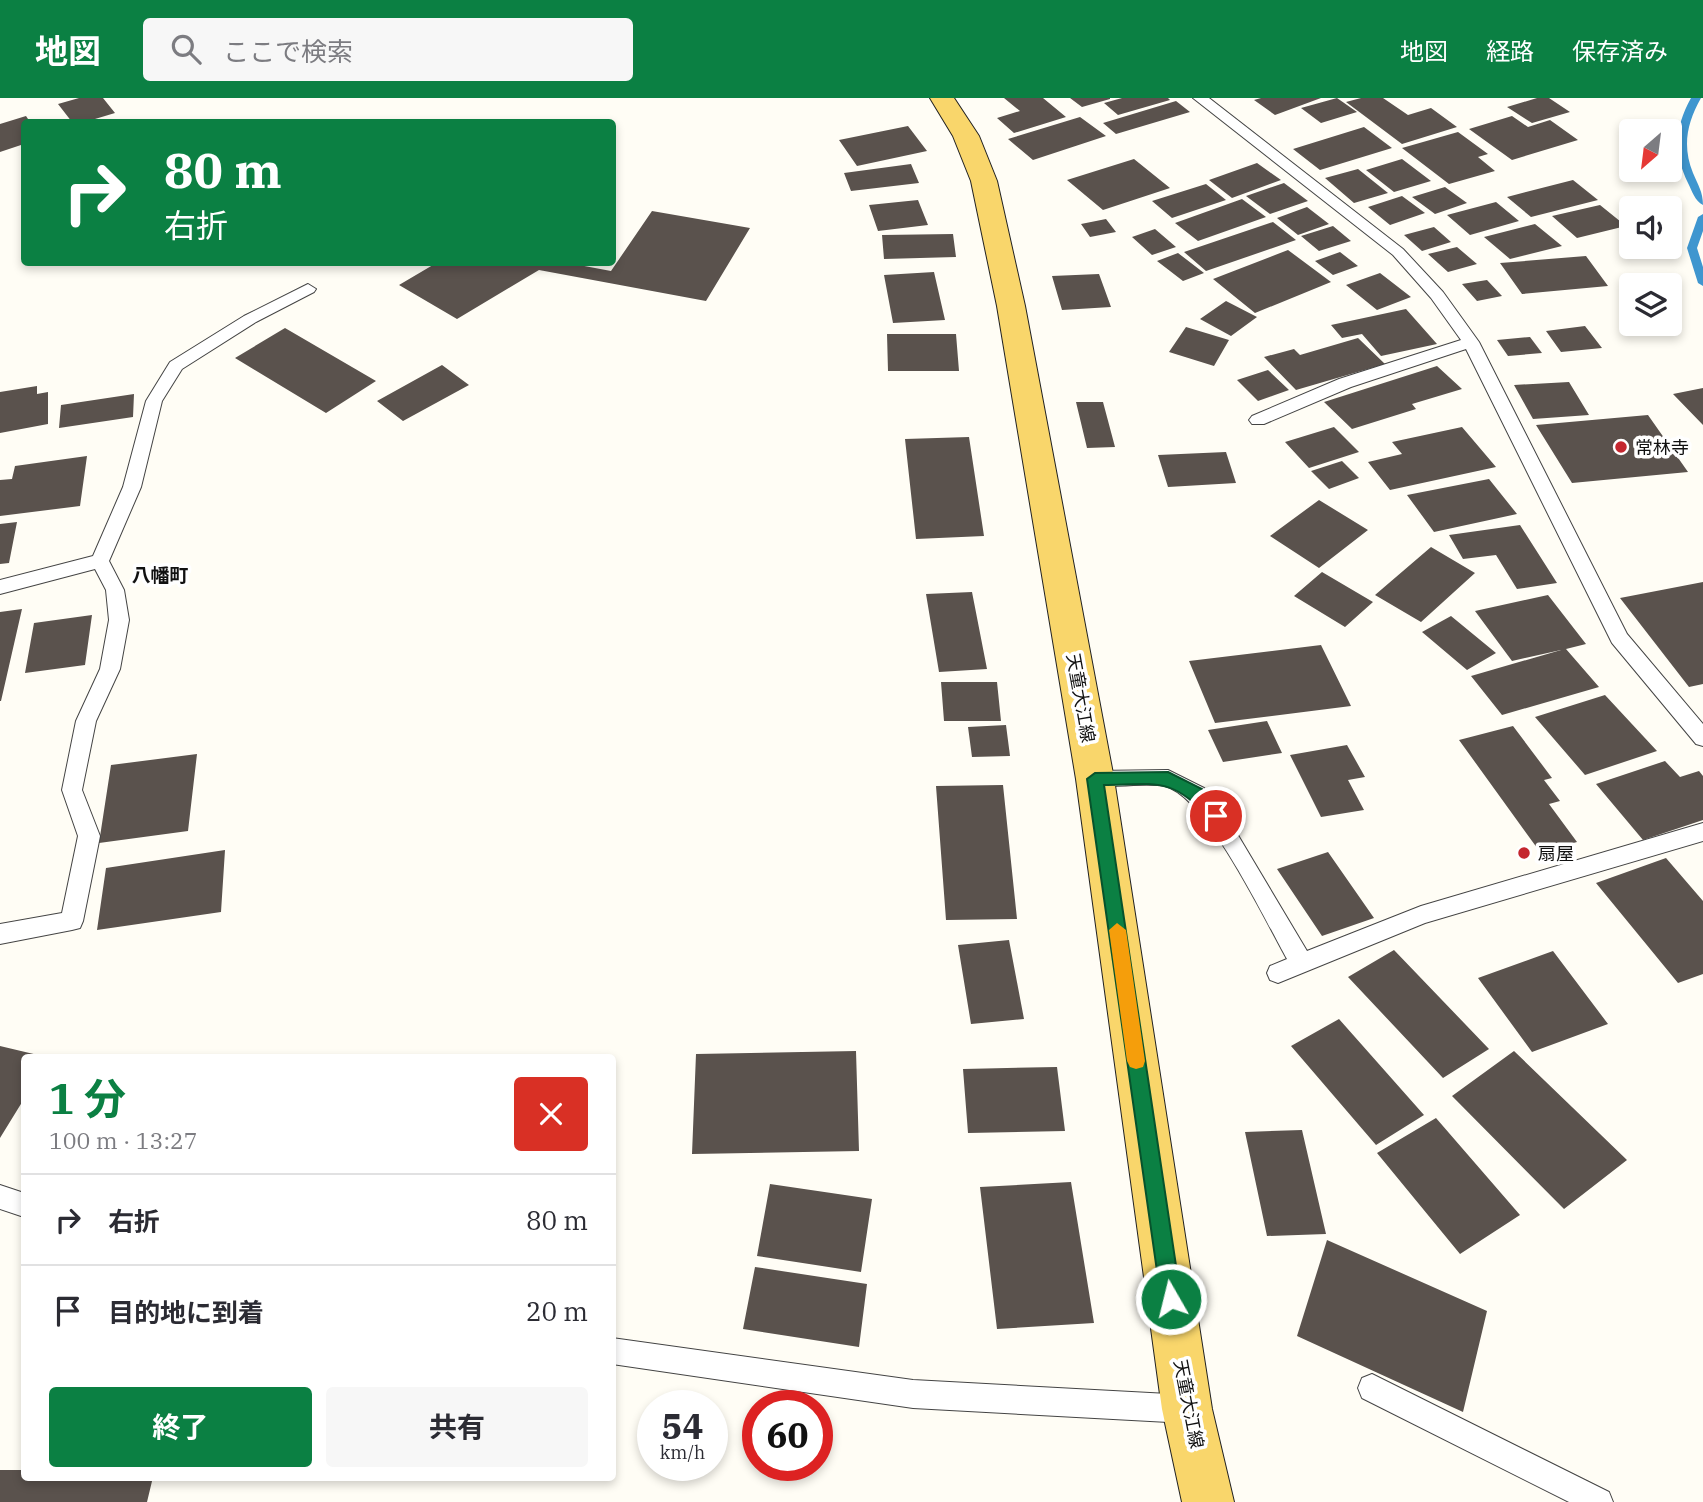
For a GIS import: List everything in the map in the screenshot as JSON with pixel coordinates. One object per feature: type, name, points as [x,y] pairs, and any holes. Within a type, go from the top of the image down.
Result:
[{"type":"main road","name":"天童大江線","points":[[943,98],[966,136],[984,181],[1011,306],[1095,779],[1187,1409],[1216,1497]]},
{"type":"lane","points":[[1200,98],[1398,252],[1437,295],[1471,342],[1619,638],[1703,738]]},
{"type":"lane","points":[[100,561],[132,487],[154,401],[176,366],[250,319],[308,289]]},
{"type":"lane","points":[[1258,419],[1345,383],[1471,342]]},
{"type":"lane","points":[[0,587],[100,561]]},
{"type":"lane","points":[[0,934],[72,921],[89,836],[72,790],[86,721],[110,669],[119,620],[115,590],[100,561]]},
{"type":"lane","points":[[1095,779],[1168,778],[1197,794],[1216,816],[1303,965]]},
{"type":"lane","points":[[1278,973],[1421,915],[1703,832]]},
{"type":"lane","points":[[0,1197],[21,1204]]},
{"type":"lane","points":[[616,1352],[913,1394],[1187,1409]]},
{"type":"lane","points":[[1372,1388],[1599,1502]]},
{"type":"building","points":[[79,98],[103,98],[115,113],[95,119],[70,119],[58,104]]},
{"type":"building","points":[[1004,98],[1043,98],[1066,117],[1014,133],[997,118],[1020,111]]},
{"type":"building","points":[[1070,98],[1110,98],[1110,99],[1082,107]]},
{"type":"building","points":[[1122,98],[1170,100],[1118,115],[1104,103]]},
{"type":"building","points":[[1321,98],[1275,115],[1254,100]]},
{"type":"building","points":[[1337,98],[1357,112],[1321,123],[1301,108]]},
{"type":"building","points":[[1361,98],[1383,98],[1408,115],[1431,108],[1457,127],[1402,144],[1346,102]]},
{"type":"building","points":[[1537,98],[1549,98],[1570,112],[1532,123],[1507,107]]},
{"type":"building","points":[[1176,101],[1190,112],[1116,134],[1103,123]]},
{"type":"building","points":[[26,116],[28,119],[21,119],[21,145],[0,152],[0,124]]},
{"type":"building","points":[[1512,116],[1528,127],[1550,120],[1578,140],[1512,160],[1469,129]]},
{"type":"building","points":[[1080,117],[1106,136],[1033,160],[1008,139]]},
{"type":"building","points":[[908,126],[927,151],[857,166],[839,140]]},
{"type":"building","points":[[1364,127],[1392,148],[1320,170],[1293,149]]},
{"type":"building","points":[[1458,132],[1488,154],[1478,157],[1495,171],[1449,184],[1402,148]]},
{"type":"building","points":[[1134,159],[1170,188],[1103,210],[1067,180]]},
{"type":"building","points":[[1402,159],[1431,181],[1394,192],[1366,170]]},
{"type":"building","points":[[1257,163],[1281,180],[1232,198],[1209,180]]},
{"type":"building","points":[[911,164],[919,183],[851,191],[844,173]]},
{"type":"building","points":[[1358,169],[1388,193],[1354,203],[1325,178]]},
{"type":"building","points":[[1573,180],[1598,200],[1531,217],[1507,197]]},
{"type":"building","points":[[1284,183],[1308,201],[1270,214],[1246,196]]},
{"type":"building","points":[[1206,184],[1226,200],[1172,218],[1152,201]]},
{"type":"building","points":[[1445,187],[1467,203],[1435,214],[1412,197]]},
{"type":"building","points":[[1402,196],[1425,213],[1390,225],[1368,207]]},
{"type":"building","points":[[1242,199],[1266,217],[1198,241],[1175,223]]},
{"type":"building","points":[[918,200],[928,225],[878,231],[869,205]]},
{"type":"building","points":[[1496,202],[1519,221],[1470,235],[1447,215]]},
{"type":"building","points":[[1600,205],[1619,220],[1619,228],[1577,238],[1552,216]]},
{"type":"building","points":[[1307,207],[1329,224],[1298,235],[1277,218]]},
{"type":"building","points":[[652,211],[750,228],[706,301],[539,270],[457,319],[399,285],[431,266],[584,266],[611,271]]},
{"type":"building","points":[[1106,219],[1116,232],[1090,237],[1081,224]]},
{"type":"building","points":[[1273,222],[1296,240],[1206,271],[1184,252]]},
{"type":"building","points":[[1535,224],[1562,246],[1510,259],[1484,237]]},
{"type":"building","points":[[1333,226],[1351,241],[1319,251],[1301,236]]},
{"type":"building","points":[[1434,227],[1451,242],[1422,251],[1404,235]]},
{"type":"building","points":[[1155,229],[1176,247],[1152,255],[1132,237]]},
{"type":"building","points":[[953,234],[956,257],[884,259],[882,235]]},
{"type":"building","points":[[1457,247],[1477,264],[1448,272],[1428,254]]},
{"type":"building","points":[[1288,250],[1331,282],[1255,313],[1213,279]]},
{"type":"building","points":[[1340,252],[1358,266],[1333,275],[1315,261]]},
{"type":"building","points":[[1178,253],[1204,273],[1183,281],[1157,261]]},
{"type":"building","points":[[1586,256],[1608,286],[1522,294],[1500,263]]},
{"type":"building","points":[[934,272],[945,320],[893,323],[884,275]]},
{"type":"building","points":[[1380,273],[1411,297],[1377,310],[1346,285]]},
{"type":"building","points":[[1099,274],[1111,307],[1062,310],[1052,276]]},
{"type":"building","points":[[1487,280],[1502,296],[1477,301],[1462,284]]},
{"type":"building","points":[[1226,301],[1257,317],[1231,336],[1200,319]]},
{"type":"building","points":[[1406,309],[1437,344],[1381,356],[1362,334],[1342,338],[1331,325]]},
{"type":"building","points":[[1585,326],[1602,348],[1561,352],[1546,331]]},
{"type":"building","points":[[1186,327],[1229,340],[1214,366],[1169,352]]},
{"type":"building","points":[[285,328],[376,381],[326,413],[235,358]]},
{"type":"building","points":[[887,334],[956,334],[959,371],[888,371]]},
{"type":"building","points":[[1530,337],[1542,353],[1508,356],[1497,340]]},
{"type":"building","points":[[1358,338],[1385,364],[1296,390],[1264,357],[1294,349],[1300,355]]},
{"type":"building","points":[[442,365],[469,385],[403,421],[377,401]]},
{"type":"building","points":[[1437,366],[1462,389],[1412,404],[1416,409],[1352,429],[1324,402]]},
{"type":"building","points":[[1268,370],[1289,390],[1258,401],[1237,380]]},
{"type":"building","points":[[1569,382],[1589,415],[1533,419],[1514,385]]},
{"type":"building","points":[[37,386],[37,394],[48,392],[48,424],[0,433],[0,392]]},
{"type":"building","points":[[1703,388],[1703,425],[1673,394]]},
{"type":"building","points":[[134,394],[133,417],[59,428],[61,405]]},
{"type":"building","points":[[1076,402],[1103,402],[1115,447],[1087,448]]},
{"type":"building","points":[[1648,415],[1688,472],[1572,483],[1536,425]]},
{"type":"building","points":[[1334,427],[1359,452],[1309,468],[1285,442]]},
{"type":"building","points":[[1462,427],[1496,467],[1390,490],[1368,462],[1402,454],[1392,442]]},
{"type":"building","points":[[969,437],[984,536],[916,539],[905,439]]},
{"type":"building","points":[[1226,452],[1236,483],[1168,487],[1158,455]]},
{"type":"building","points":[[87,456],[80,506],[0,516],[0,480],[12,479],[15,466]]},
{"type":"building","points":[[1342,461],[1359,478],[1329,489],[1311,471]]},
{"type":"building","points":[[1489,479],[1517,514],[1434,532],[1407,495]]},
{"type":"building","points":[[1319,500],[1368,530],[1319,568],[1270,536]]},
{"type":"building","points":[[17,522],[9,563],[0,564],[0,524]]},
{"type":"building","points":[[1520,525],[1557,583],[1517,589],[1496,555],[1463,559],[1449,535]]},
{"type":"building","points":[[1431,547],[1475,573],[1421,622],[1375,595]]},
{"type":"building","points":[[1322,572],[1373,602],[1345,627],[1294,596]]},
{"type":"building","points":[[1703,582],[1703,684],[1689,687],[1620,598]]},
{"type":"building","points":[[972,592],[987,669],[939,672],[926,594]]},
{"type":"building","points":[[1548,595],[1586,644],[1566,649],[1599,687],[1502,715],[1471,676],[1561,650],[1512,661],[1475,611]]},
{"type":"building","points":[[22,609],[1,701],[0,701],[0,612]]},
{"type":"building","points":[[92,615],[85,665],[25,673],[34,623]]},
{"type":"building","points":[[1451,616],[1496,653],[1467,670],[1422,632]]},
{"type":"building","points":[[1321,645],[1351,706],[1215,723],[1189,661]]},
{"type":"building","points":[[941,682],[997,682],[1001,721],[944,721]]},
{"type":"building","points":[[1605,695],[1657,751],[1585,775],[1535,717]]},
{"type":"building","points":[[1267,721],[1282,753],[1223,762],[1208,730]]},
{"type":"building","points":[[1006,725],[1010,756],[972,757],[968,727]]},
{"type":"building","points":[[1513,726],[1552,778],[1544,780],[1560,801],[1549,804],[1577,842],[1540,852],[1459,740]]},
{"type":"building","points":[[1347,745],[1365,777],[1348,780],[1364,810],[1321,817],[1290,755]]},
{"type":"building","points":[[197,754],[188,831],[99,843],[111,765]]},
{"type":"building","points":[[1665,761],[1680,777],[1699,771],[1703,776],[1703,820],[1643,840],[1596,784]]},
{"type":"building","points":[[1003,785],[1017,919],[946,920],[936,786]]},
{"type":"building","points":[[225,850],[221,912],[97,930],[106,868]]},
{"type":"building","points":[[1328,852],[1374,918],[1322,936],[1277,869]]},
{"type":"building","points":[[1666,858],[1703,901],[1703,974],[1678,983],[1596,883]]},
{"type":"building","points":[[1009,940],[1024,1019],[971,1024],[958,945]]},
{"type":"building","points":[[1394,950],[1489,1049],[1443,1078],[1348,977]]},
{"type":"building","points":[[1553,951],[1608,1024],[1532,1052],[1478,978]]},
{"type":"building","points":[[1339,1019],[1424,1115],[1376,1145],[1291,1046]]},
{"type":"building","points":[[0,1046],[34,1054],[21,1054],[21,1104],[0,1138]]},
{"type":"building","points":[[856,1051],[859,1151],[692,1154],[696,1054]]},
{"type":"building","points":[[1514,1051],[1627,1160],[1564,1209],[1452,1096]]},
{"type":"building","points":[[1057,1067],[1065,1131],[968,1133],[963,1069]]},
{"type":"building","points":[[1436,1118],[1520,1215],[1460,1254],[1377,1153]]},
{"type":"building","points":[[1302,1130],[1326,1234],[1267,1236],[1245,1132]]},
{"type":"building","points":[[1071,1182],[1094,1323],[997,1329],[980,1187]]},
{"type":"building","points":[[770,1184],[872,1199],[861,1272],[757,1256]]},
{"type":"building","points":[[1327,1240],[1487,1311],[1463,1412],[1297,1336]]},
{"type":"building","points":[[755,1267],[867,1284],[859,1347],[743,1329]]},
{"type":"building","points":[[0,1470],[21,1470],[21,1481],[152,1481],[147,1502],[0,1502]]},
{"type":"waterway","points":[[1696,98],[1683,125],[1681,150],[1689,175],[1703,202]]},
{"type":"waterway","points":[[1703,217],[1692,248],[1703,283]]},
{"type":"slow traffic","points":[[1117,930],[1136,1061]]},
{"type":"place","name":"常林寺","points":[[1621,447]]},
{"type":"place","name":"扇屋","points":[[1524,853]]},
{"type":"district","name":"八幡町","points":[[160,575]]},
{"type":"route","points":[[1171,1299],[1095,779],[1168,778],[1197,794],[1216,816]]}]
